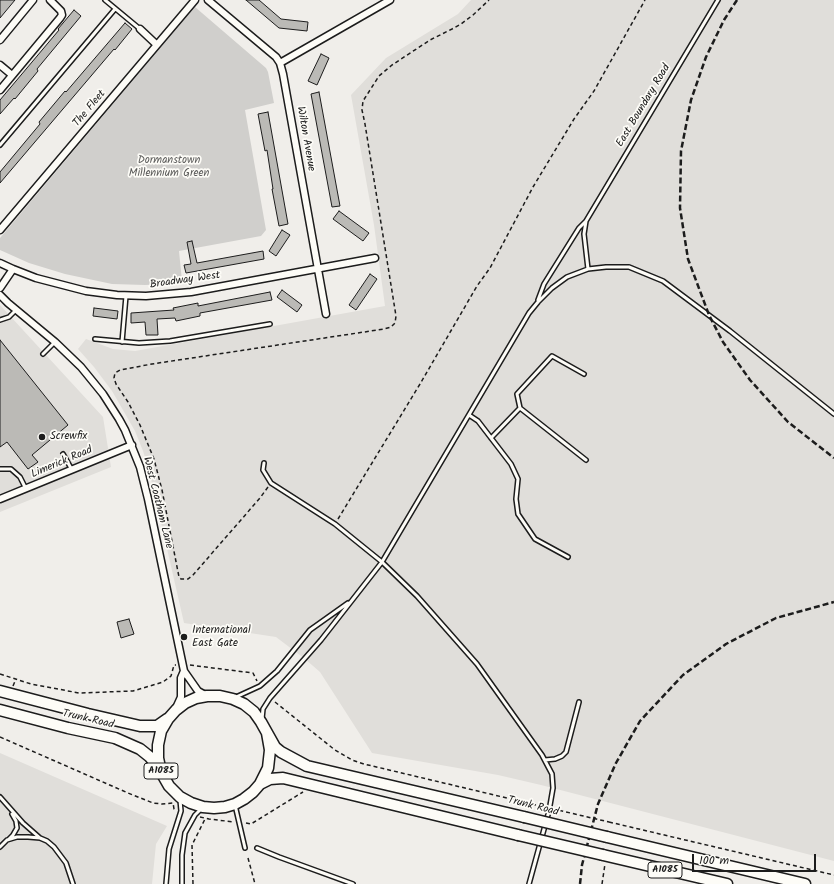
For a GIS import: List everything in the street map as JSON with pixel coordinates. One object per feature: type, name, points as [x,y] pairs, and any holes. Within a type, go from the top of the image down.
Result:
[{"type":"main road","name":"Trunk Road","points":[[0,691],[140,726],[157,726],[168,719]]},
{"type":"main road","name":"A1085","points":[[207,696],[220,696],[233,699],[244,704],[254,712],[262,722],[267,732],[270,750],[268,768],[260,784],[244,799],[225,807],[203,807],[180,797],[169,786],[161,772],[158,758],[158,745],[161,731],[168,719],[185,703],[196,698],[207,696]]},
{"type":"main road","name":"Trunk Road","points":[[0,710],[68,728],[115,738],[140,749],[150,757],[161,772]]},
{"type":"main road","name":"Trunk Road","points":[[267,732],[276,748],[307,766],[805,884]]},
{"type":"main road","name":"A1085","points":[[260,784],[270,779],[283,778],[518,835],[604,860],[727,884]]},
{"type":"street","points":[[0,40],[33,0]]},
{"type":"street","points":[[0,90],[62,15],[62,11],[59,7],[50,0]]},
{"type":"street","name":"The Fleet","points":[[0,230],[195,0]]},
{"type":"street","name":"Wilton Avenue","points":[[208,0],[276,57],[280,63],[284,74],[326,314]]},
{"type":"street","points":[[280,63],[390,0]]},
{"type":"street","points":[[140,29],[157,45]]},
{"type":"street","points":[[0,65],[12,75]]},
{"type":"street","name":"Broadway West","points":[[0,263],[36,278],[86,291],[126,296],[146,296],[191,292],[375,258]]},
{"type":"street","points":[[0,288],[13,269]]},
{"type":"street","name":"West Coatham Lane","points":[[0,294],[81,367],[103,394],[119,419],[132,445],[140,467],[183,667],[198,691],[207,696]]},
{"type":"street","name":"Limerick Road","points":[[0,499],[132,445]]},
{"type":"street","name":"West Coatham Lane","points":[[176,710],[181,697],[181,678],[183,667]]},
{"type":"lane","points":[[105,0],[140,29]]},
{"type":"lane","name":"East Boundary Road","points":[[538,302],[544,284],[579,228],[586,221],[718,0]]},
{"type":"lane","points":[[0,145],[115,9]]},
{"type":"lane","points":[[586,221],[584,234],[588,269]]},
{"type":"lane","points":[[262,722],[263,709],[270,698],[321,640],[382,562],[529,314],[538,302],[552,288],[567,277],[588,269],[629,267],[663,281],[730,331],[834,414]]},
{"type":"lane","points":[[122,342],[126,296]]},
{"type":"lane","points":[[0,320],[9,317],[16,310]]},
{"type":"lane","points":[[96,339],[139,343],[170,341],[270,324]]},
{"type":"lane","points":[[43,354],[55,342]]},
{"type":"lane","points":[[584,374],[552,356],[517,394],[520,408],[586,460]]},
{"type":"lane","points":[[491,438],[520,408]]},
{"type":"lane","points":[[469,415],[478,421],[511,464],[518,479],[516,499],[518,514],[535,539],[568,557]]},
{"type":"lane","points":[[63,454],[72,470]]},
{"type":"lane","points":[[264,463],[263,470],[271,483],[335,524],[382,562],[417,596],[477,664],[545,760],[552,774],[553,788],[549,811],[528,884]]},
{"type":"lane","points":[[0,469],[11,469],[20,477],[26,489]]},
{"type":"lane","points":[[233,699],[260,686],[276,671],[310,630],[351,601]]},
{"type":"lane","points":[[545,760],[555,759],[562,756],[566,752],[579,702]]},
{"type":"lane","points":[[166,884],[169,849],[181,811],[180,797]]},
{"type":"lane","points":[[0,798],[22,823],[54,847],[66,863],[73,884]]},
{"type":"lane","points":[[235,804],[245,848]]},
{"type":"lane","points":[[182,884],[182,855],[185,833],[195,815],[203,807]]},
{"type":"lane","points":[[0,847],[17,828],[16,821],[9,809]]},
{"type":"lane","points":[[7,840],[17,837],[40,838]]},
{"type":"lane","points":[[257,848],[279,858],[353,884]]},
{"type":"path","points":[[271,483],[260,498],[193,575],[188,579],[181,579],[179,577],[162,490],[154,459],[140,425],[128,402],[116,384],[114,378],[115,373],[120,370],[152,364],[391,327],[395,323],[396,316],[362,110],[363,101],[379,76],[392,65],[430,40],[461,24],[489,0]]},
{"type":"path","points":[[335,524],[420,384],[477,286],[490,268],[533,187],[574,119],[594,91],[645,0]]},
{"type":"path","points":[[0,674],[31,684],[79,693],[132,691],[163,682],[171,676],[174,665],[253,674],[260,686]]},
{"type":"path","points":[[270,698],[335,750],[352,760],[364,764],[834,875]]},
{"type":"path","points":[[0,737],[128,793],[153,803],[162,804]]},
{"type":"path","points":[[209,819],[251,824],[302,792],[309,794]]},
{"type":"path","points":[[193,884],[192,845],[206,819]]},
{"type":"path","points":[[248,858],[255,884]]},
{"type":"path","points":[[602,884],[604,860]]},
{"type":"shaded area","points":[[471,0],[834,0],[834,861],[541,785],[498,775],[372,753],[320,672],[276,637],[184,623],[149,470],[143,451],[135,431],[112,391],[78,349],[86,339],[113,349],[135,351],[385,306],[374,225],[351,95],[386,58],[458,14]]},
{"type":"shaded area","points":[[0,305],[103,417],[111,467],[0,512]]},
{"type":"shaded area","points":[[0,753],[167,826],[156,844],[152,884],[0,884]]},
{"type":"green space","name":"Dormanstown Millennium Green","points":[[195,7],[266,68],[268,72],[274,103],[245,110],[266,230],[261,236],[179,251],[182,281],[165,284],[112,284],[65,274],[29,263],[0,250],[0,238]]},
{"type":"building","points":[[0,0],[15,0],[0,18]]},
{"type":"building","points":[[246,0],[259,0],[281,19],[308,22],[307,31],[279,28]]},
{"type":"building","points":[[74,10],[81,16],[37,69],[38,71],[15,99],[14,98],[0,114],[0,100]]},
{"type":"building","points":[[125,23],[132,29],[0,183],[0,172],[40,124],[39,122]]},
{"type":"building","points":[[321,54],[329,58],[317,85],[308,81]]},
{"type":"building","points":[[319,92],[340,206],[332,207],[311,94]]},
{"type":"building","points":[[268,112],[288,224],[279,226],[267,150],[265,151],[258,114]]},
{"type":"building","points":[[339,211],[369,233],[363,241],[333,219]]},
{"type":"building","points":[[282,230],[290,235],[276,256],[269,251]]},
{"type":"building","points":[[192,241],[197,263],[263,251],[264,259],[186,273],[184,265],[191,264],[187,242]]},
{"type":"building","points":[[370,274],[377,279],[356,310],[349,305]]},
{"type":"building","points":[[282,290],[302,305],[297,312],[277,297]]},
{"type":"building","points":[[270,292],[272,300],[200,313],[200,316],[176,321],[175,318],[157,319],[158,335],[146,335],[145,322],[131,323],[131,313],[174,310],[173,308],[198,303],[198,306]]},
{"type":"building","points":[[94,308],[118,311],[117,319],[93,316]]},
{"type":"building","points":[[0,340],[68,425],[32,455],[38,462],[28,469],[7,442],[0,447]]},
{"type":"building","points":[[129,619],[134,634],[121,638],[117,622]]},
{"type":"railway","points":[[737,0],[724,20],[706,57],[691,100],[681,151],[680,208],[688,259],[709,315],[723,342],[750,380],[788,422],[834,458]]},
{"type":"railway","points":[[580,884],[582,865],[598,804],[616,763],[640,721],[683,675],[726,644],[776,618],[834,602]]},
{"type":"place","name":"Screwfix","points":[[42,437]]},
{"type":"place","name":"International East Gate","points":[[184,637]]}]
